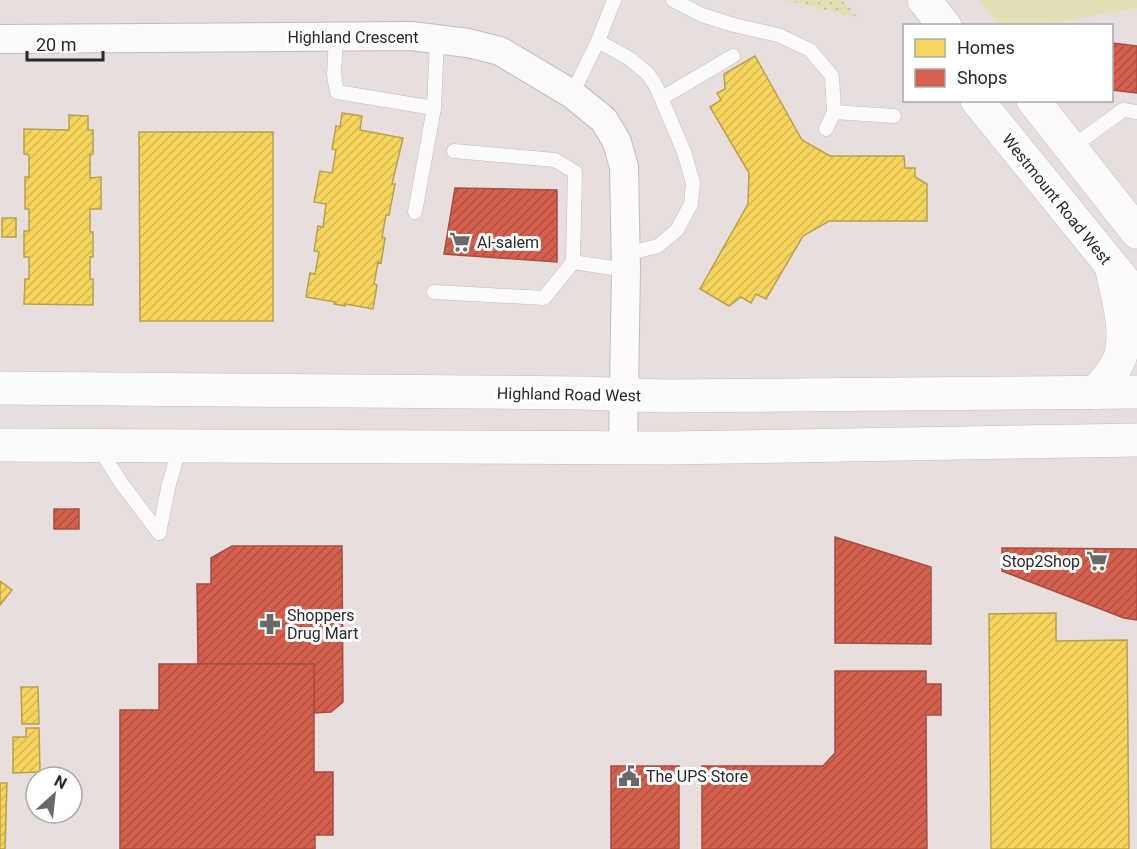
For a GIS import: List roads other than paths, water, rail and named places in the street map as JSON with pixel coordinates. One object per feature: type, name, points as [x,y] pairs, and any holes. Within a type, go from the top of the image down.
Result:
[{"type":"main road","points":[[924,0],[943,24]]},
{"type":"main road","name":"Westmount Road West","points":[[979,102],[1137,297]]},
{"type":"main road","points":[[1035,102],[1137,232]]},
{"type":"main road","points":[[1095,393],[1112,372],[1122,351],[1121,315],[1111,266]]},
{"type":"main road","name":"Highland Road West","points":[[0,388],[664,396],[1137,392]]},
{"type":"main road","points":[[0,445],[623,448],[1137,440]]},
{"type":"street","name":"Highland Crescent","points":[[0,39],[411,36],[468,43],[500,51],[572,94],[604,120],[617,142],[624,167],[626,262],[623,448]]},
{"type":"lane","points":[[572,94],[598,41],[614,0]]},
{"type":"lane","points":[[673,0],[702,15],[778,35],[810,50],[832,76],[834,112],[826,129]]},
{"type":"lane","points":[[336,36],[334,75],[337,92],[434,108]]},
{"type":"lane","points":[[415,212],[434,108],[436,39]]},
{"type":"lane","points":[[573,262],[626,262],[658,246],[677,230],[691,204],[693,183],[684,152],[662,98],[648,74],[630,59],[598,41]]},
{"type":"lane","points":[[662,98],[733,56]]},
{"type":"lane","points":[[1071,148],[1123,110],[1137,112]]},
{"type":"lane","points":[[834,112],[894,116]]},
{"type":"lane","points":[[434,292],[544,298],[573,262],[574,172],[555,160],[454,151]]},
{"type":"lane","points":[[98,446],[159,533],[169,484],[180,447]]},
{"type":"place","name":"Al-salem","points":[[460,242]]},
{"type":"place","name":"Stop2Shop","points":[[1097,561]]},
{"type":"place","name":"Shoppers Drug Mart","points":[[270,624]]},
{"type":"place","name":"The UPS Store","points":[[629,776]]}]
